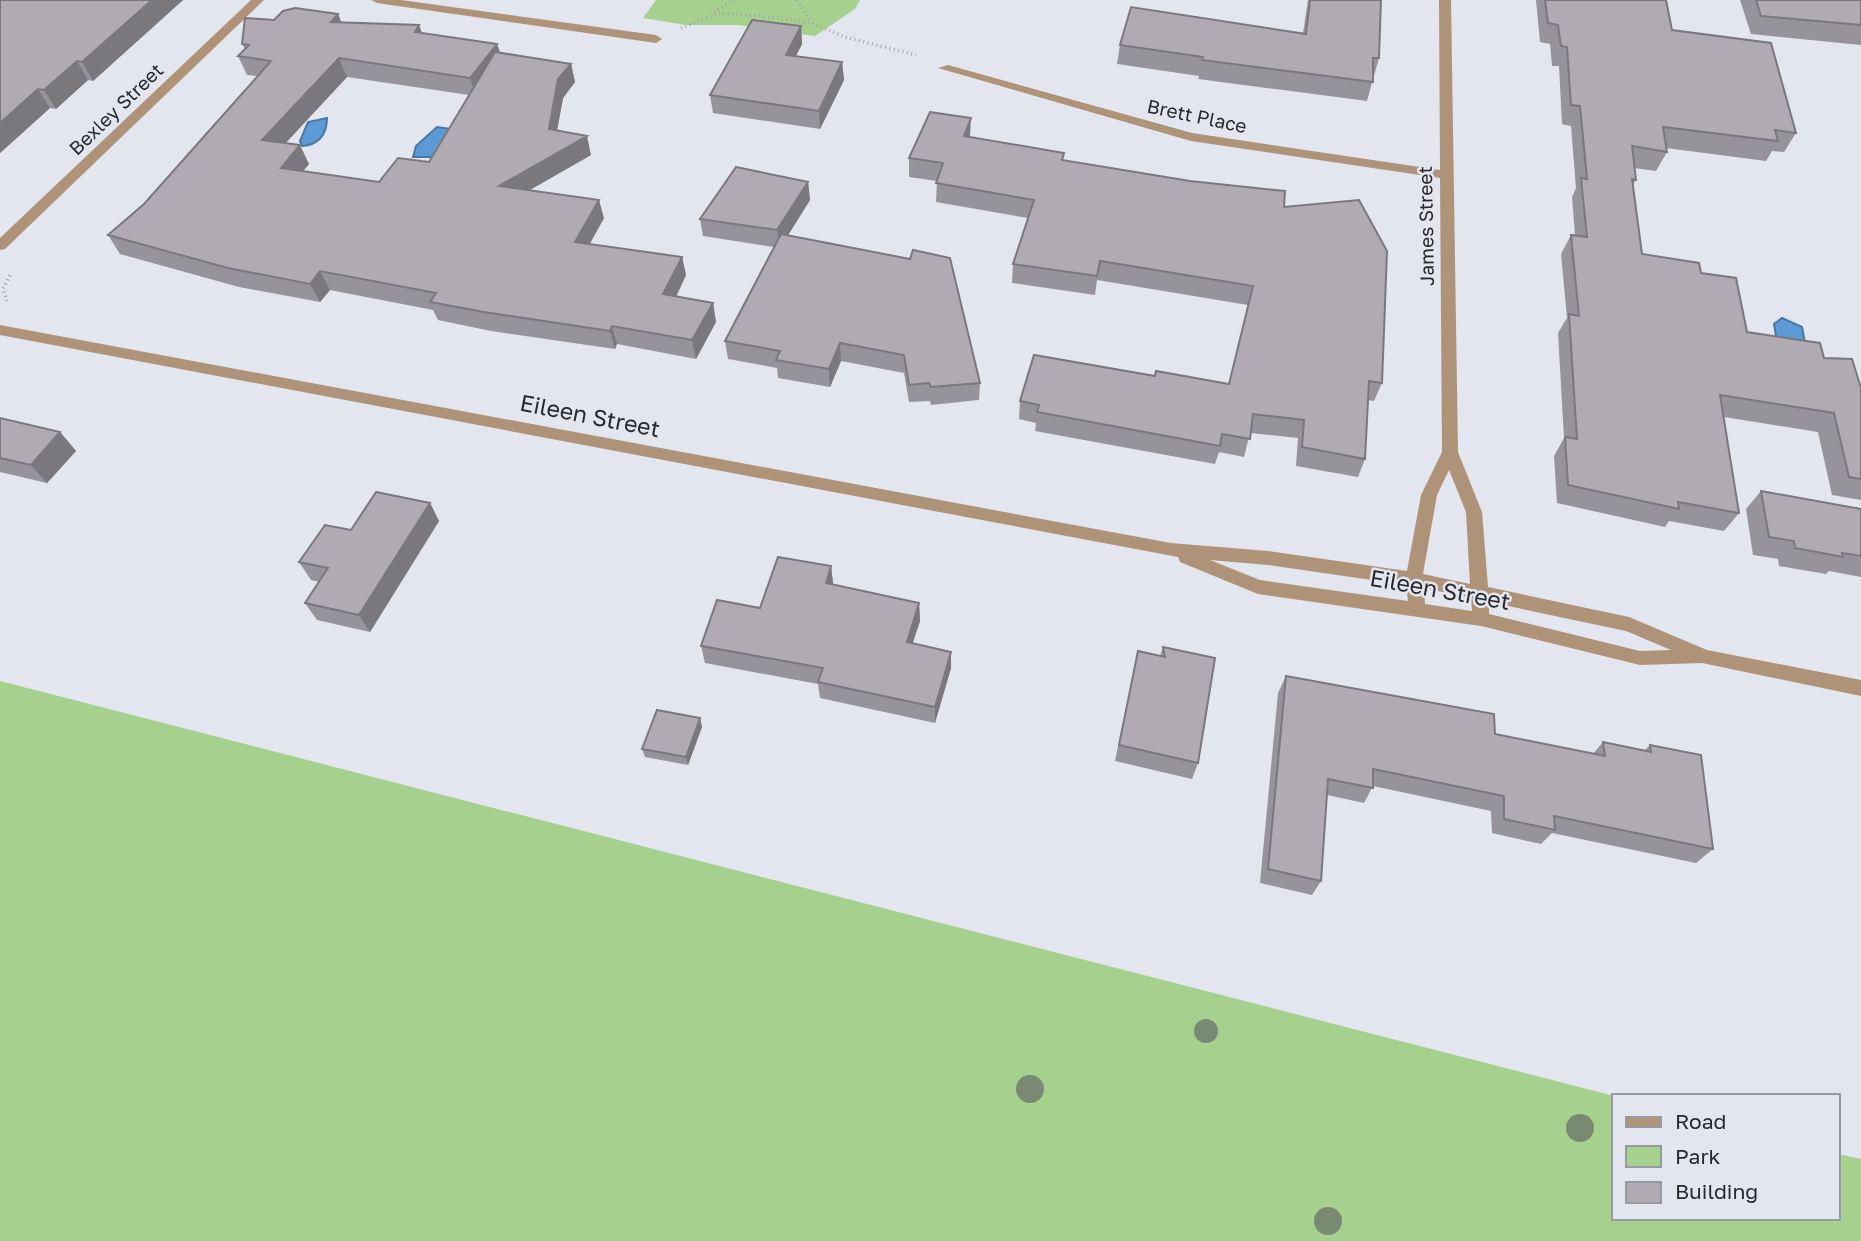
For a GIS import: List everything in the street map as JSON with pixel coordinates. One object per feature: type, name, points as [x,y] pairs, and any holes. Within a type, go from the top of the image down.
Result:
[{"type":"street","name":"Bexley Street","points":[[0,246],[258,0]]},
{"type":"street","points":[[377,0],[656,39]]},
{"type":"street","name":"James Street","points":[[1445,0],[1450,452],[1474,512],[1481,619]]},
{"type":"street","name":"Brett Place","points":[[944,68],[1191,137],[1447,175]]},
{"type":"street","name":"Eileen Street","points":[[0,330],[1171,550],[1268,558],[1413,579],[1629,624],[1705,657]]},
{"type":"street","name":"James Street","points":[[1417,608],[1413,579],[1429,495],[1450,452]]},
{"type":"street","name":"Eileen Street","points":[[1171,550],[1258,587],[1481,619],[1640,658],[1705,657],[1861,688]]},
{"type":"path","points":[[656,39],[710,15],[734,0]]},
{"type":"path","points":[[797,0],[812,23]]},
{"type":"path","points":[[710,15],[762,16],[812,23],[845,37],[916,55]]},
{"type":"green space","points":[[656,0],[860,0],[855,9],[815,36],[738,25],[686,25],[643,18]]},
{"type":"green space","points":[[0,681],[1612,1095],[1612,1220],[1840,1220],[1840,1154],[1861,1159],[1861,1241],[0,1241]]},
{"type":"water","points":[[327,118],[320,138],[313,144],[302,146],[300,141],[308,122]]},
{"type":"water","points":[[437,127],[451,129],[432,157],[413,157],[416,146]]},
{"type":"water","points":[[1782,318],[1802,327],[1806,348],[1777,342],[1774,324]]},
{"type":"building","points":[[0,0],[152,0],[82,62],[77,61],[44,90],[38,89],[0,123]]},
{"type":"building","points":[[1310,0],[1381,0],[1379,58],[1373,58],[1373,82],[1202,60],[1203,57],[1120,45],[1131,7],[1306,34]]},
{"type":"building","points":[[1545,0],[1666,0],[1672,30],[1771,43],[1796,133],[1775,130],[1778,141],[1663,127],[1667,152],[1632,146],[1636,180],[1632,179],[1642,254],[1699,263],[1701,273],[1736,278],[1747,332],[1820,343],[1824,358],[1852,359],[1861,388],[1861,479],[1849,477],[1834,413],[1720,395],[1739,513],[1678,502],[1679,509],[1568,485],[1565,437],[1577,439],[1569,314],[1579,316],[1571,235],[1587,237],[1581,178],[1587,179],[1580,106],[1571,105],[1567,47],[1561,46],[1558,25],[1548,23]]},
{"type":"building","points":[[1756,0],[1861,0],[1861,25],[1761,16]]},
{"type":"building","points":[[295,8],[338,14],[331,22],[419,25],[415,32],[497,44],[470,78],[339,58],[262,140],[300,145],[281,168],[379,182],[398,158],[429,162],[495,52],[571,64],[558,79],[549,129],[587,136],[499,186],[599,200],[575,242],[682,257],[663,294],[713,303],[692,340],[612,326],[610,331],[430,302],[436,293],[320,271],[310,284],[228,268],[108,235],[144,204],[271,61],[238,56],[249,45],[242,44],[245,18],[274,20],[283,11]]},
{"type":"building","points":[[752,20],[801,26],[786,55],[842,62],[819,111],[710,95]]},
{"type":"building","points":[[930,112],[971,118],[964,136],[1064,153],[1062,160],[1190,181],[1285,191],[1284,207],[1359,200],[1387,251],[1382,383],[1369,381],[1365,459],[1302,447],[1304,420],[1253,414],[1250,439],[1222,434],[1220,446],[1037,412],[1039,405],[1020,401],[1034,355],[1155,376],[1156,371],[1229,384],[1253,286],[1100,261],[1097,276],[1013,264],[1034,200],[936,183],[943,163],[909,158]]},
{"type":"building","points":[[736,167],[808,182],[777,230],[700,219]]},
{"type":"building","points":[[781,234],[910,259],[913,250],[950,258],[980,383],[931,387],[929,383],[909,385],[904,355],[840,343],[829,369],[776,360],[780,351],[725,341]]},
{"type":"building","points":[[0,418],[60,432],[31,465],[0,458]]},
{"type":"building","points":[[1761,491],[1861,509],[1861,556],[1842,553],[1843,557],[1795,548],[1794,541],[1769,537]]},
{"type":"building","points":[[376,492],[430,503],[359,615],[305,603],[328,568],[299,562],[325,525],[351,530]]},
{"type":"building","points":[[778,557],[831,566],[826,583],[919,603],[907,642],[951,652],[935,707],[818,682],[823,668],[701,646],[717,600],[760,608]]},
{"type":"building","points":[[1163,647],[1215,658],[1198,763],[1119,745],[1138,651],[1165,657]]},
{"type":"building","points":[[1286,676],[1494,714],[1495,734],[1605,756],[1603,742],[1651,752],[1650,745],[1701,755],[1713,849],[1554,816],[1555,830],[1504,819],[1504,796],[1373,769],[1373,788],[1328,779],[1321,881],[1268,869]]},
{"type":"building","points":[[657,710],[700,718],[686,757],[642,749]]}]
